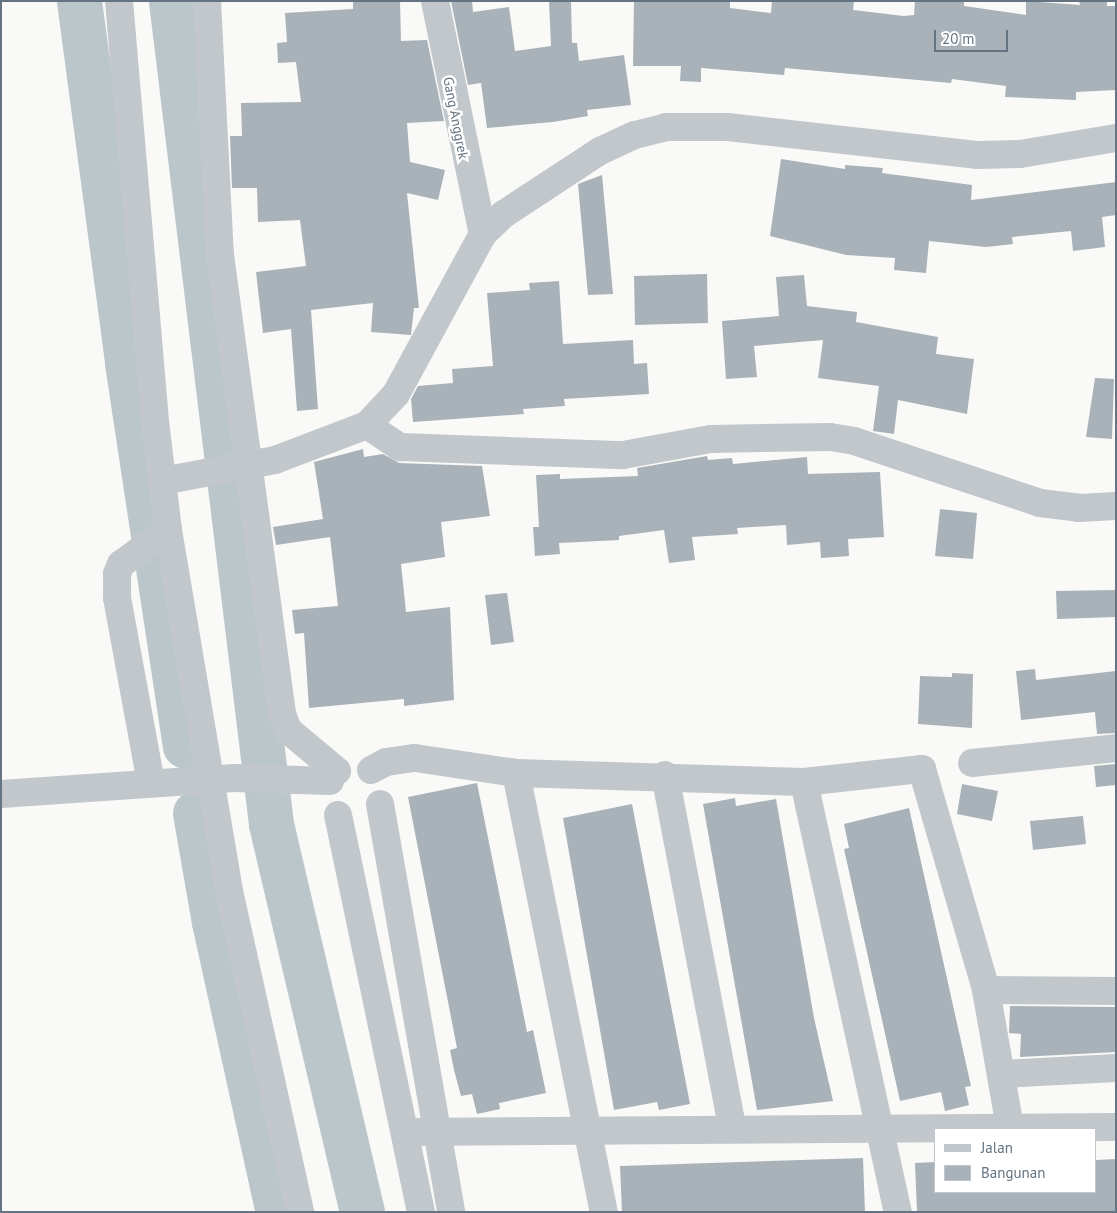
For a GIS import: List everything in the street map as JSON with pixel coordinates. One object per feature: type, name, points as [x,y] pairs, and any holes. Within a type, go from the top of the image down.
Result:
[{"type":"street","points":[[119,1],[162,481],[157,537],[223,778],[229,890],[300,1212]]},
{"type":"street","points":[[207,1],[220,254],[238,467],[285,724],[333,776]]},
{"type":"street","name":"Gang Anggrek","points":[[435,1],[483,234]]},
{"type":"street","points":[[162,481],[238,467],[302,452],[367,425],[396,394],[483,234],[504,214],[600,151],[666,128],[728,127],[978,155],[1020,154],[1116,138]]},
{"type":"street","points":[[367,425],[400,447],[613,455],[711,439],[830,437],[854,441],[1058,507],[1116,506]]},
{"type":"street","points":[[151,783],[117,597],[121,564],[157,537]]},
{"type":"street","points":[[972,763],[1116,748]]},
{"type":"street","points":[[371,770],[386,762],[415,758],[516,773],[665,775],[804,782],[922,768],[986,990],[1010,1127]]},
{"type":"street","points":[[1,794],[223,778],[333,776],[354,765],[371,770],[382,786],[380,804],[451,1212]]},
{"type":"street","points":[[516,773],[604,1212]]},
{"type":"street","points":[[665,775],[732,1127]]},
{"type":"street","points":[[333,776],[328,800],[338,815],[407,1132],[420,1212]]},
{"type":"street","points":[[804,782],[876,1126],[898,1212]]},
{"type":"street","points":[[338,815],[362,820],[380,804]]},
{"type":"street","points":[[986,990],[1116,991]]},
{"type":"street","points":[[1002,1074],[1116,1068]]},
{"type":"street","points":[[407,1132],[589,1133],[732,1127],[1116,1127]]},
{"type":"building","points":[[400,1],[401,41],[427,40],[444,121],[407,123],[410,162],[445,170],[438,200],[407,193],[419,308],[414,308],[411,335],[371,332],[373,303],[311,310],[318,409],[297,411],[291,329],[263,333],[256,272],[306,266],[300,220],[258,222],[257,188],[232,188],[230,136],[242,136],[241,103],[301,102],[296,62],[278,63],[277,43],[287,42],[285,13],[353,9],[353,2]]},
{"type":"building","points":[[451,1],[472,1],[473,12],[509,7],[515,51],[551,46],[549,1],[571,1],[572,43],[577,43],[579,61],[624,55],[631,105],[587,110],[588,116],[553,122],[487,128],[481,83],[468,85]]},
{"type":"building","points":[[634,1],[730,1],[730,8],[771,13],[772,1],[854,1],[853,10],[904,16],[914,15],[915,1],[964,1],[964,6],[1026,15],[1026,1],[1080,5],[1079,1],[1107,1],[1107,6],[1116,6],[1116,90],[1076,92],[1076,100],[1005,97],[1006,86],[952,79],[951,83],[785,68],[784,75],[701,68],[701,82],[680,81],[681,66],[633,66]]},
{"type":"building","points":[[781,159],[845,169],[845,165],[883,168],[882,173],[972,185],[971,200],[1116,182],[1116,215],[1102,217],[1105,247],[1073,251],[1071,231],[1012,237],[1013,244],[986,247],[929,241],[926,273],[894,270],[895,258],[846,255],[770,236]]},
{"type":"building","points":[[602,175],[613,294],[588,295],[578,184]]},
{"type":"building","points":[[707,274],[708,323],[635,325],[634,276]]},
{"type":"building","points":[[804,275],[807,306],[857,312],[856,322],[938,337],[936,354],[974,359],[967,414],[898,400],[894,434],[873,431],[879,386],[818,378],[823,340],[754,346],[757,377],[726,379],[722,321],[779,316],[776,277]]},
{"type":"building","points":[[559,281],[563,344],[633,340],[634,364],[647,363],[649,394],[564,399],[565,406],[523,409],[524,414],[413,422],[411,399],[418,386],[453,383],[452,369],[493,366],[487,293],[530,290],[529,283]]},
{"type":"building","points":[[1095,378],[1114,379],[1112,439],[1086,437]]},
{"type":"building","points":[[363,449],[364,457],[383,454],[399,463],[482,466],[490,516],[441,522],[445,557],[401,564],[406,612],[450,607],[454,700],[404,706],[404,699],[309,708],[304,633],[295,634],[292,610],[338,606],[330,537],[276,545],[273,527],[323,519],[314,462]]},
{"type":"building","points":[[707,456],[708,460],[732,458],[733,464],[807,457],[808,474],[880,472],[884,537],[848,539],[849,556],[821,558],[820,542],[787,545],[786,525],[737,528],[738,534],[692,537],[695,560],[669,563],[664,530],[619,536],[619,540],[559,543],[560,554],[535,556],[533,527],[539,527],[536,475],[560,474],[560,479],[638,476],[637,468]]},
{"type":"building","points":[[940,509],[977,513],[973,559],[935,556]]},
{"type":"building","points":[[1116,590],[1116,617],[1057,619],[1056,591]]},
{"type":"building","points":[[507,593],[514,642],[491,645],[485,595]]},
{"type":"building","points":[[1035,669],[1036,680],[1116,671],[1116,733],[1097,734],[1095,712],[1021,720],[1016,671]]},
{"type":"building","points":[[952,673],[973,674],[972,728],[918,724],[920,676],[952,677]]},
{"type":"building","points":[[1116,764],[1116,785],[1096,787],[1094,766]]},
{"type":"building","points":[[477,783],[527,1032],[533,1030],[546,1093],[499,1103],[500,1109],[477,1114],[472,1094],[461,1096],[454,1070],[450,1050],[457,1048],[408,797]]},
{"type":"building","points":[[962,784],[998,791],[992,821],[957,814]]},
{"type":"building","points":[[735,798],[736,806],[776,799],[814,1018],[833,1101],[757,1110],[703,804]]},
{"type":"building","points":[[632,804],[690,1104],[659,1110],[657,1102],[614,1110],[563,818]]},
{"type":"building","points":[[909,808],[971,1086],[965,1087],[969,1105],[945,1111],[941,1092],[900,1101],[844,849],[849,848],[844,824]]},
{"type":"building","points":[[1083,816],[1086,844],[1033,850],[1030,821]]},
{"type":"building","points":[[1010,1006],[1116,1007],[1116,1052],[1020,1057],[1021,1034],[1009,1033]]},
{"type":"building","points":[[863,1158],[865,1212],[622,1212],[620,1166]]},
{"type":"building","points":[[1116,1159],[1116,1212],[917,1212],[915,1163],[934,1162],[934,1193],[1097,1193],[1097,1160]]},
{"type":"waterway","points":[[79,1],[127,363],[185,746]]},
{"type":"waterway","points":[[171,1],[271,824],[362,1212]]},
{"type":"waterway","points":[[195,813],[214,922],[278,1212]]}]
